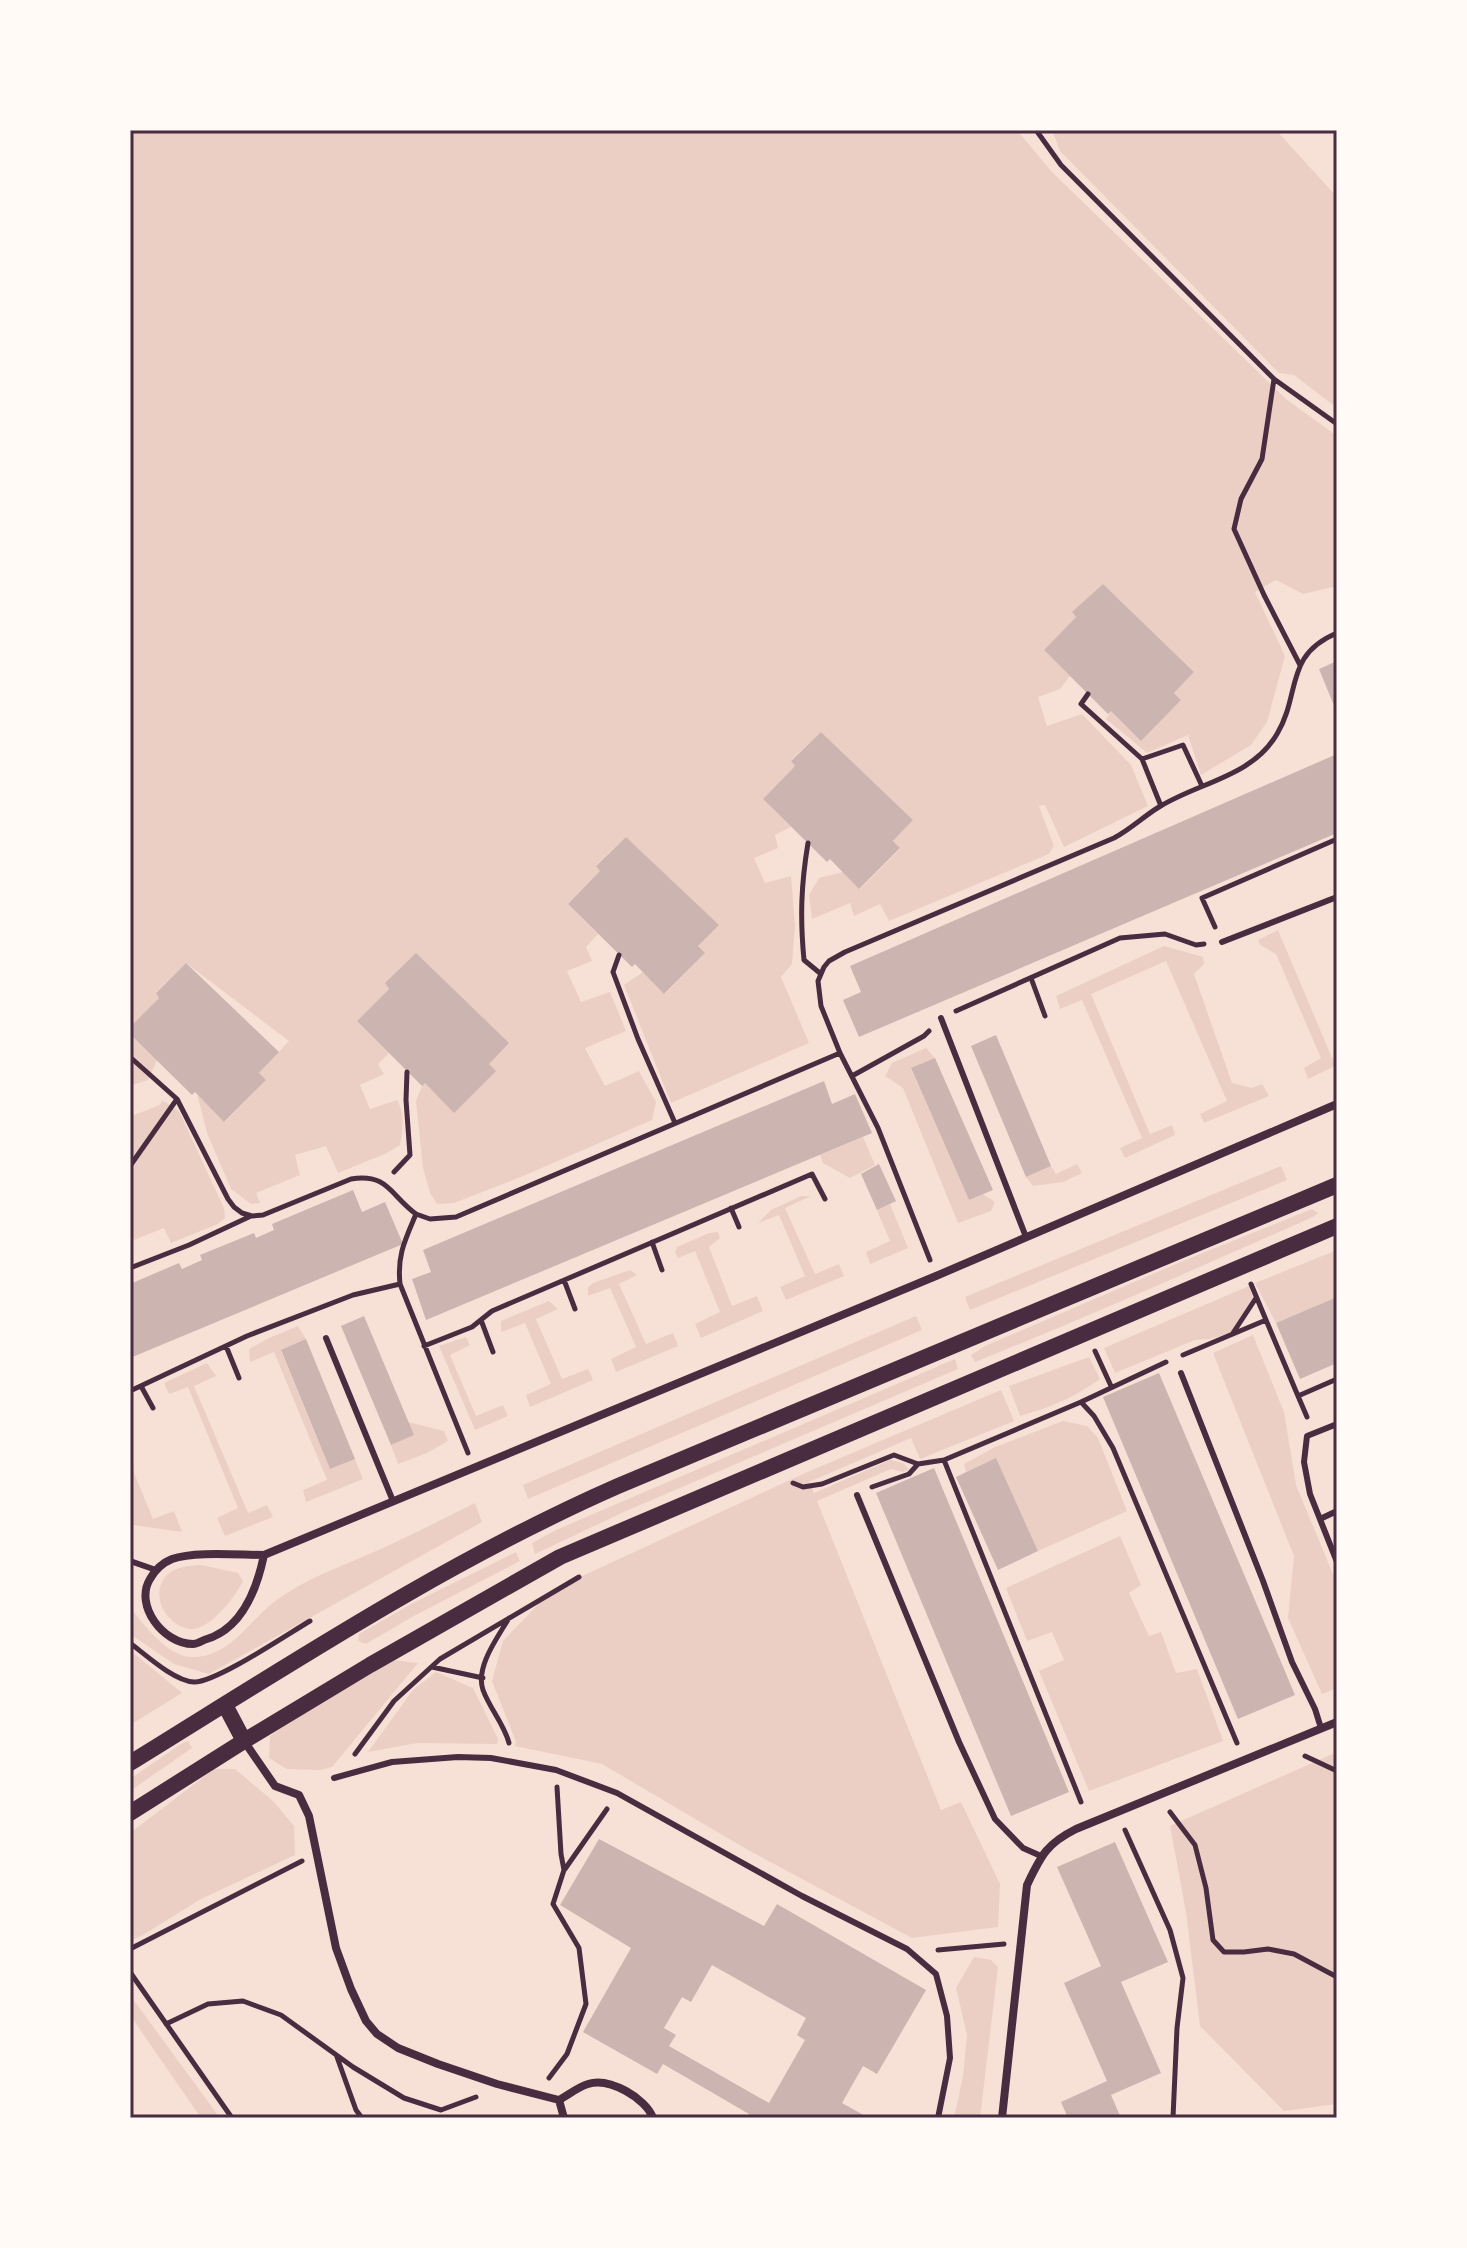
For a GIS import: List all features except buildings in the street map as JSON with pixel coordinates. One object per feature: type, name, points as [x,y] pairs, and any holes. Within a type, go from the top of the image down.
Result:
[{"type":"main road","points":[[130,1763],[479,1553],[571,1507],[1337,1185]]},
{"type":"main road","points":[[130,1813],[370,1665],[560,1557],[1337,1226]]},
{"type":"main road","points":[[225,1705],[244,1741]]},
{"type":"street","points":[[264,1555],[248,1603],[231,1626],[212,1638],[193,1644],[174,1639],[158,1626],[147,1609],[145,1587],[156,1570],[171,1559],[188,1555],[264,1555],[936,1276],[1337,1104]]},
{"type":"street","points":[[1002,2118],[1027,1885],[1041,1856],[1056,1839],[1076,1829],[1337,1722]]},
{"type":"street","points":[[244,1741],[275,1786],[299,1795],[309,1816],[336,1948],[366,2021],[377,2034],[398,2048],[497,2084],[559,2100],[589,2083],[606,2083],[642,2101],[653,2118]]},
{"type":"street","points":[[559,2100],[564,2118]]},
{"type":"lane","points":[[1222,942],[1337,897]]},
{"type":"lane","points":[[941,1018],[1026,1237]]},
{"type":"lane","points":[[326,1338],[393,1501]]},
{"type":"lane","points":[[1181,1373],[1292,1662],[1321,1728]]},
{"type":"lane","points":[[1337,1424],[1307,1436],[1304,1462],[1310,1494],[1337,1562]]},
{"type":"lane","points":[[857,1495],[959,1742],[995,1819],[1023,1848],[1041,1856]]},
{"type":"lane","points":[[1320,1519],[1337,1511]]},
{"type":"lane","points":[[130,1561],[156,1570]]},
{"type":"lane","points":[[334,1778],[392,1762],[425,1758],[469,1757],[556,1770],[617,1793],[802,1896],[907,1949],[936,1974],[947,2016],[950,2058],[938,2118]]},
{"type":"path","points":[[1036,130],[1061,165],[1274,379],[1337,424]]},
{"type":"path","points":[[1274,379],[1262,459],[1241,499],[1234,529],[1300,665]]},
{"type":"path","points":[[936,1276],[878,1128],[840,1053],[821,1006],[817,989],[824,967],[845,952],[1129,831],[1161,806],[1240,770],[1262,753],[1277,735],[1287,714],[1300,665],[1321,640],[1337,633]]},
{"type":"path","points":[[1088,694],[1081,704],[1142,759],[1161,806]]},
{"type":"path","points":[[1142,759],[1183,745],[1202,786]]},
{"type":"path","points":[[852,1076],[924,1036],[941,1018],[1120,938],[1165,934],[1196,945],[1222,942],[1202,898],[1337,839]]},
{"type":"path","points":[[808,843],[801,887],[804,960],[821,974]]},
{"type":"path","points":[[619,955],[613,972],[675,1123]]},
{"type":"path","points":[[1031,978],[1045,1016]]},
{"type":"path","points":[[130,1268],[252,1216],[263,1215],[351,1179],[366,1177],[379,1180],[416,1214],[430,1219],[456,1217],[840,1053]]},
{"type":"path","points":[[130,1057],[177,1099],[228,1199],[242,1213],[252,1216]]},
{"type":"path","points":[[394,1172],[410,1155],[407,1072]]},
{"type":"path","points":[[130,1166],[177,1099]]},
{"type":"path","points":[[424,1346],[472,1327],[492,1311],[812,1174],[825,1199]]},
{"type":"path","points":[[731,1208],[739,1227]]},
{"type":"path","points":[[416,1214],[400,1251],[400,1284],[474,1468]]},
{"type":"path","points":[[652,1242],[662,1270]]},
{"type":"path","points":[[1249,1279],[1298,1396],[1337,1379]]},
{"type":"path","points":[[564,1280],[575,1309]]},
{"type":"path","points":[[130,1391],[226,1346],[353,1295],[400,1284]]},
{"type":"path","points":[[1233,1334],[1257,1297]]},
{"type":"path","points":[[481,1320],[493,1352]]},
{"type":"path","points":[[780,1479],[803,1487],[822,1484],[894,1455],[918,1464],[944,1460],[1266,1320]]},
{"type":"path","points":[[1093,1345],[1111,1386]]},
{"type":"path","points":[[226,1346],[239,1378]]},
{"type":"path","points":[[141,1386],[153,1408]]},
{"type":"path","points":[[1081,1402],[1094,1416],[1113,1448],[1237,1743]]},
{"type":"path","points":[[944,1460],[1081,1802]]},
{"type":"path","points":[[857,1495],[909,1474],[918,1464]]},
{"type":"path","points":[[509,1618],[485,1658],[482,1688],[506,1733],[514,1762]]},
{"type":"path","points":[[130,1643],[180,1677],[193,1682],[212,1678]]},
{"type":"path","points":[[431,1667],[483,1678]]},
{"type":"path","points":[[344,1775],[350,1761],[394,1701],[422,1675]]},
{"type":"path","points":[[1304,1755],[1337,1771]]},
{"type":"path","points":[[556,1770],[564,1870]]},
{"type":"path","points":[[538,2094],[567,2054],[586,2004],[579,1948],[553,1904],[564,1870],[617,1793]]},
{"type":"path","points":[[1170,1812],[1195,1845],[1206,1888],[1213,1940],[1224,1952],[1268,1949],[1294,1954],[1337,1977]]},
{"type":"path","points":[[1125,1830],[1170,1930],[1183,1978],[1177,2028],[1173,2118]]},
{"type":"path","points":[[130,1949],[303,1861],[313,1839]]},
{"type":"path","points":[[907,1949],[939,1950],[1021,1942]]},
{"type":"path","points":[[130,1972],[232,2118]]},
{"type":"path","points":[[166,2024],[208,2004],[243,2001],[281,2015],[337,2056],[404,2098],[441,2110],[473,2099],[497,2084]]},
{"type":"path","points":[[337,2056],[356,2110],[362,2118]]},
{"type":"shaded area","points":[[130,130],[1017,130],[1051,171],[1286,399],[1337,436],[1337,586],[1303,594],[1276,580],[1255,592],[1285,656],[1267,722],[1251,745],[1201,775],[1188,735],[1147,753],[1106,719],[1111,711],[1181,700],[1174,693],[1194,672],[1103,584],[1073,612],[1076,617],[1044,650],[1070,676],[1060,689],[1038,697],[1047,726],[1082,714],[1131,765],[1148,806],[1064,847],[1045,805],[1039,806],[1054,846],[1049,854],[889,921],[880,904],[854,916],[850,903],[812,919],[809,895],[819,878],[843,872],[860,889],[900,849],[893,841],[913,820],[821,732],[791,760],[795,766],[763,799],[791,827],[775,835],[778,848],[754,858],[765,883],[791,876],[795,925],[792,964],[781,977],[809,1043],[671,1103],[624,985],[643,972],[665,994],[704,954],[698,946],[718,925],[626,837],[596,865],[600,871],[568,904],[598,934],[586,947],[592,961],[567,971],[581,1002],[610,992],[626,1031],[585,1048],[605,1086],[639,1071],[656,1102],[652,1120],[521,1177],[454,1203],[437,1204],[430,1193],[423,1168],[416,1101],[422,1086],[495,1070],[385,983],[389,989],[357,1021],[389,1053],[378,1064],[384,1074],[360,1085],[370,1109],[397,1100],[402,1116],[400,1145],[338,1173],[326,1146],[295,1155],[300,1175],[256,1193],[260,1203],[251,1204],[231,1189],[207,1133],[197,1094],[225,1122],[265,1081],[259,1073],[289,1041],[186,963],[156,992],[159,998],[130,1027]]},
{"type":"shaded area","points":[[1052,130],[1276,130],[1337,197],[1337,408],[1294,375],[1279,373],[1060,151]]},
{"type":"shaded area","points":[[1278,930],[1332,1058],[1337,1056],[1337,1065],[1308,1079],[1304,1068],[1321,1058],[1276,954],[1260,945],[1258,940]]},
{"type":"shaded area","points":[[1164,946],[1203,957],[1204,964],[1194,974],[1232,1083],[1252,1088],[1262,1084],[1269,1096],[1204,1123],[1200,1114],[1227,1101],[1166,961],[1091,994],[1150,1134],[1172,1125],[1175,1135],[1125,1158],[1120,1148],[1142,1138],[1082,1000],[1060,1009],[1056,996]]},
{"type":"shaded area","points":[[130,1034],[157,1060],[148,1080],[130,1086]]},
{"type":"shaded area","points":[[926,1048],[935,1058],[911,1069],[969,1200],[983,1194],[995,1202],[991,1211],[958,1223],[903,1088],[885,1076],[892,1063]]},
{"type":"shaded area","points":[[162,1100],[179,1111],[224,1208],[225,1218],[218,1224],[171,1243],[164,1228],[134,1240],[130,1230],[130,1106],[134,1115],[160,1105]]},
{"type":"shaded area","points":[[863,1137],[875,1165],[850,1178],[823,1163],[820,1155]]},
{"type":"shaded area","points":[[1077,1164],[1082,1173],[1063,1182],[1033,1186],[1026,1177],[1051,1166],[1056,1174]]},
{"type":"shaded area","points":[[1281,1166],[1287,1180],[970,1310],[965,1297]]},
{"type":"shaded area","points":[[801,1196],[811,1196],[785,1208],[815,1274],[839,1264],[844,1276],[786,1300],[780,1287],[805,1276],[779,1215],[758,1223],[771,1210]]},
{"type":"shaded area","points":[[890,1204],[908,1248],[870,1264],[866,1252],[890,1241],[877,1210]]},
{"type":"shaded area","points":[[1312,1209],[1318,1213],[1315,1216],[1103,1309],[975,1362],[971,1355],[985,1346],[1183,1261]]},
{"type":"shaded area","points":[[718,1232],[720,1238],[709,1247],[732,1306],[757,1296],[763,1311],[701,1338],[695,1324],[720,1312],[695,1251],[678,1258],[675,1252],[677,1247]]},
{"type":"shaded area","points":[[1337,1250],[1337,1297],[1276,1323],[1255,1283]]},
{"type":"shaded area","points":[[630,1270],[637,1275],[619,1284],[646,1344],[673,1333],[678,1346],[616,1372],[611,1359],[636,1347],[610,1288],[588,1296],[588,1287]]},
{"type":"shaded area","points":[[1249,1286],[1253,1298],[1231,1333],[1195,1340],[1115,1373],[1104,1348]]},
{"type":"shaded area","points":[[549,1301],[558,1309],[536,1319],[562,1379],[588,1369],[593,1380],[530,1407],[526,1395],[551,1384],[525,1323],[501,1332],[501,1321]]},
{"type":"shaded area","points":[[916,1316],[922,1330],[528,1499],[523,1485]]},
{"type":"shaded area","points":[[298,1326],[306,1339],[281,1351],[330,1469],[355,1459],[363,1479],[306,1502],[303,1490],[327,1480],[274,1352],[250,1362],[249,1349]]},
{"type":"shaded area","points":[[1253,1335],[1284,1412],[1296,1485],[1337,1584],[1337,1688],[1322,1694],[1288,1618],[1294,1556],[1213,1353]]},
{"type":"shaded area","points":[[466,1337],[470,1345],[450,1355],[476,1416],[503,1405],[508,1416],[475,1430],[439,1346]]},
{"type":"shaded area","points":[[1089,1357],[1100,1379],[1062,1401],[1020,1416],[1009,1386]]},
{"type":"shaded area","points":[[955,1359],[958,1369],[626,1511],[535,1554],[532,1543],[556,1530]]},
{"type":"shaded area","points":[[207,1363],[216,1376],[194,1386],[248,1513],[267,1505],[273,1517],[225,1536],[217,1518],[238,1508],[188,1387],[169,1394],[164,1383]]},
{"type":"shaded area","points":[[1001,1390],[1014,1421],[920,1459],[911,1438],[809,1482],[814,1493],[890,1460],[903,1463],[909,1469],[903,1472],[891,1469],[817,1501],[941,1810],[961,1802],[1000,1884],[998,1927],[912,1938],[748,1850],[602,1764],[515,1746],[492,1681],[503,1641],[552,1590],[805,1473]]},
{"type":"shaded area","points":[[1063,1421],[1087,1426],[1098,1438],[1127,1511],[1038,1551],[996,1459],[966,1472],[964,1464],[995,1447]]},
{"type":"shaded area","points":[[408,1422],[444,1431],[448,1441],[398,1464],[391,1445],[413,1435]]},
{"type":"shaded area","points":[[130,1463],[153,1519],[174,1511],[182,1532],[133,1525],[130,1517]]},
{"type":"shaded area","points":[[475,1503],[482,1522],[209,1674],[174,1664],[130,1634],[130,1607],[158,1640],[176,1653],[195,1657],[219,1651],[273,1603],[297,1587]]},
{"type":"shaded area","points":[[1120,1536],[1141,1585],[1129,1593],[1149,1636],[1161,1632],[1176,1673],[1197,1669],[1223,1741],[1089,1791],[1039,1671],[1064,1660],[1052,1632],[1027,1641],[1006,1588]]},
{"type":"shaded area","points":[[516,1552],[520,1561],[366,1644],[358,1641],[359,1634],[411,1604]]},
{"type":"shaded area","points":[[201,1565],[238,1573],[243,1581],[228,1604],[213,1619],[205,1625],[189,1629],[168,1616],[159,1592],[166,1576],[174,1570]]},
{"type":"shaded area","points":[[130,1650],[182,1693],[130,1725]]},
{"type":"shaded area","points":[[392,1660],[418,1663],[332,1767],[321,1770],[287,1769],[269,1758],[270,1736],[305,1710]]},
{"type":"shaded area","points":[[436,1672],[473,1688],[498,1739],[497,1744],[417,1743],[368,1752],[413,1690]]},
{"type":"shaded area","points":[[188,1741],[192,1748],[130,1791],[130,1779]]},
{"type":"shaded area","points":[[1337,1752],[1337,2104],[1284,2111],[1200,2026],[1186,1912],[1170,1826]]},
{"type":"shaded area","points":[[214,1769],[235,1769],[273,1801],[294,1826],[295,1855],[201,1899],[130,1941],[130,1833]]},
{"type":"shaded area","points":[[974,1957],[991,1960],[998,1967],[980,2118],[954,2118],[967,2035],[956,1988]]},
{"type":"shaded area","points":[[130,1995],[220,2118],[201,2118],[130,2015]]}]
